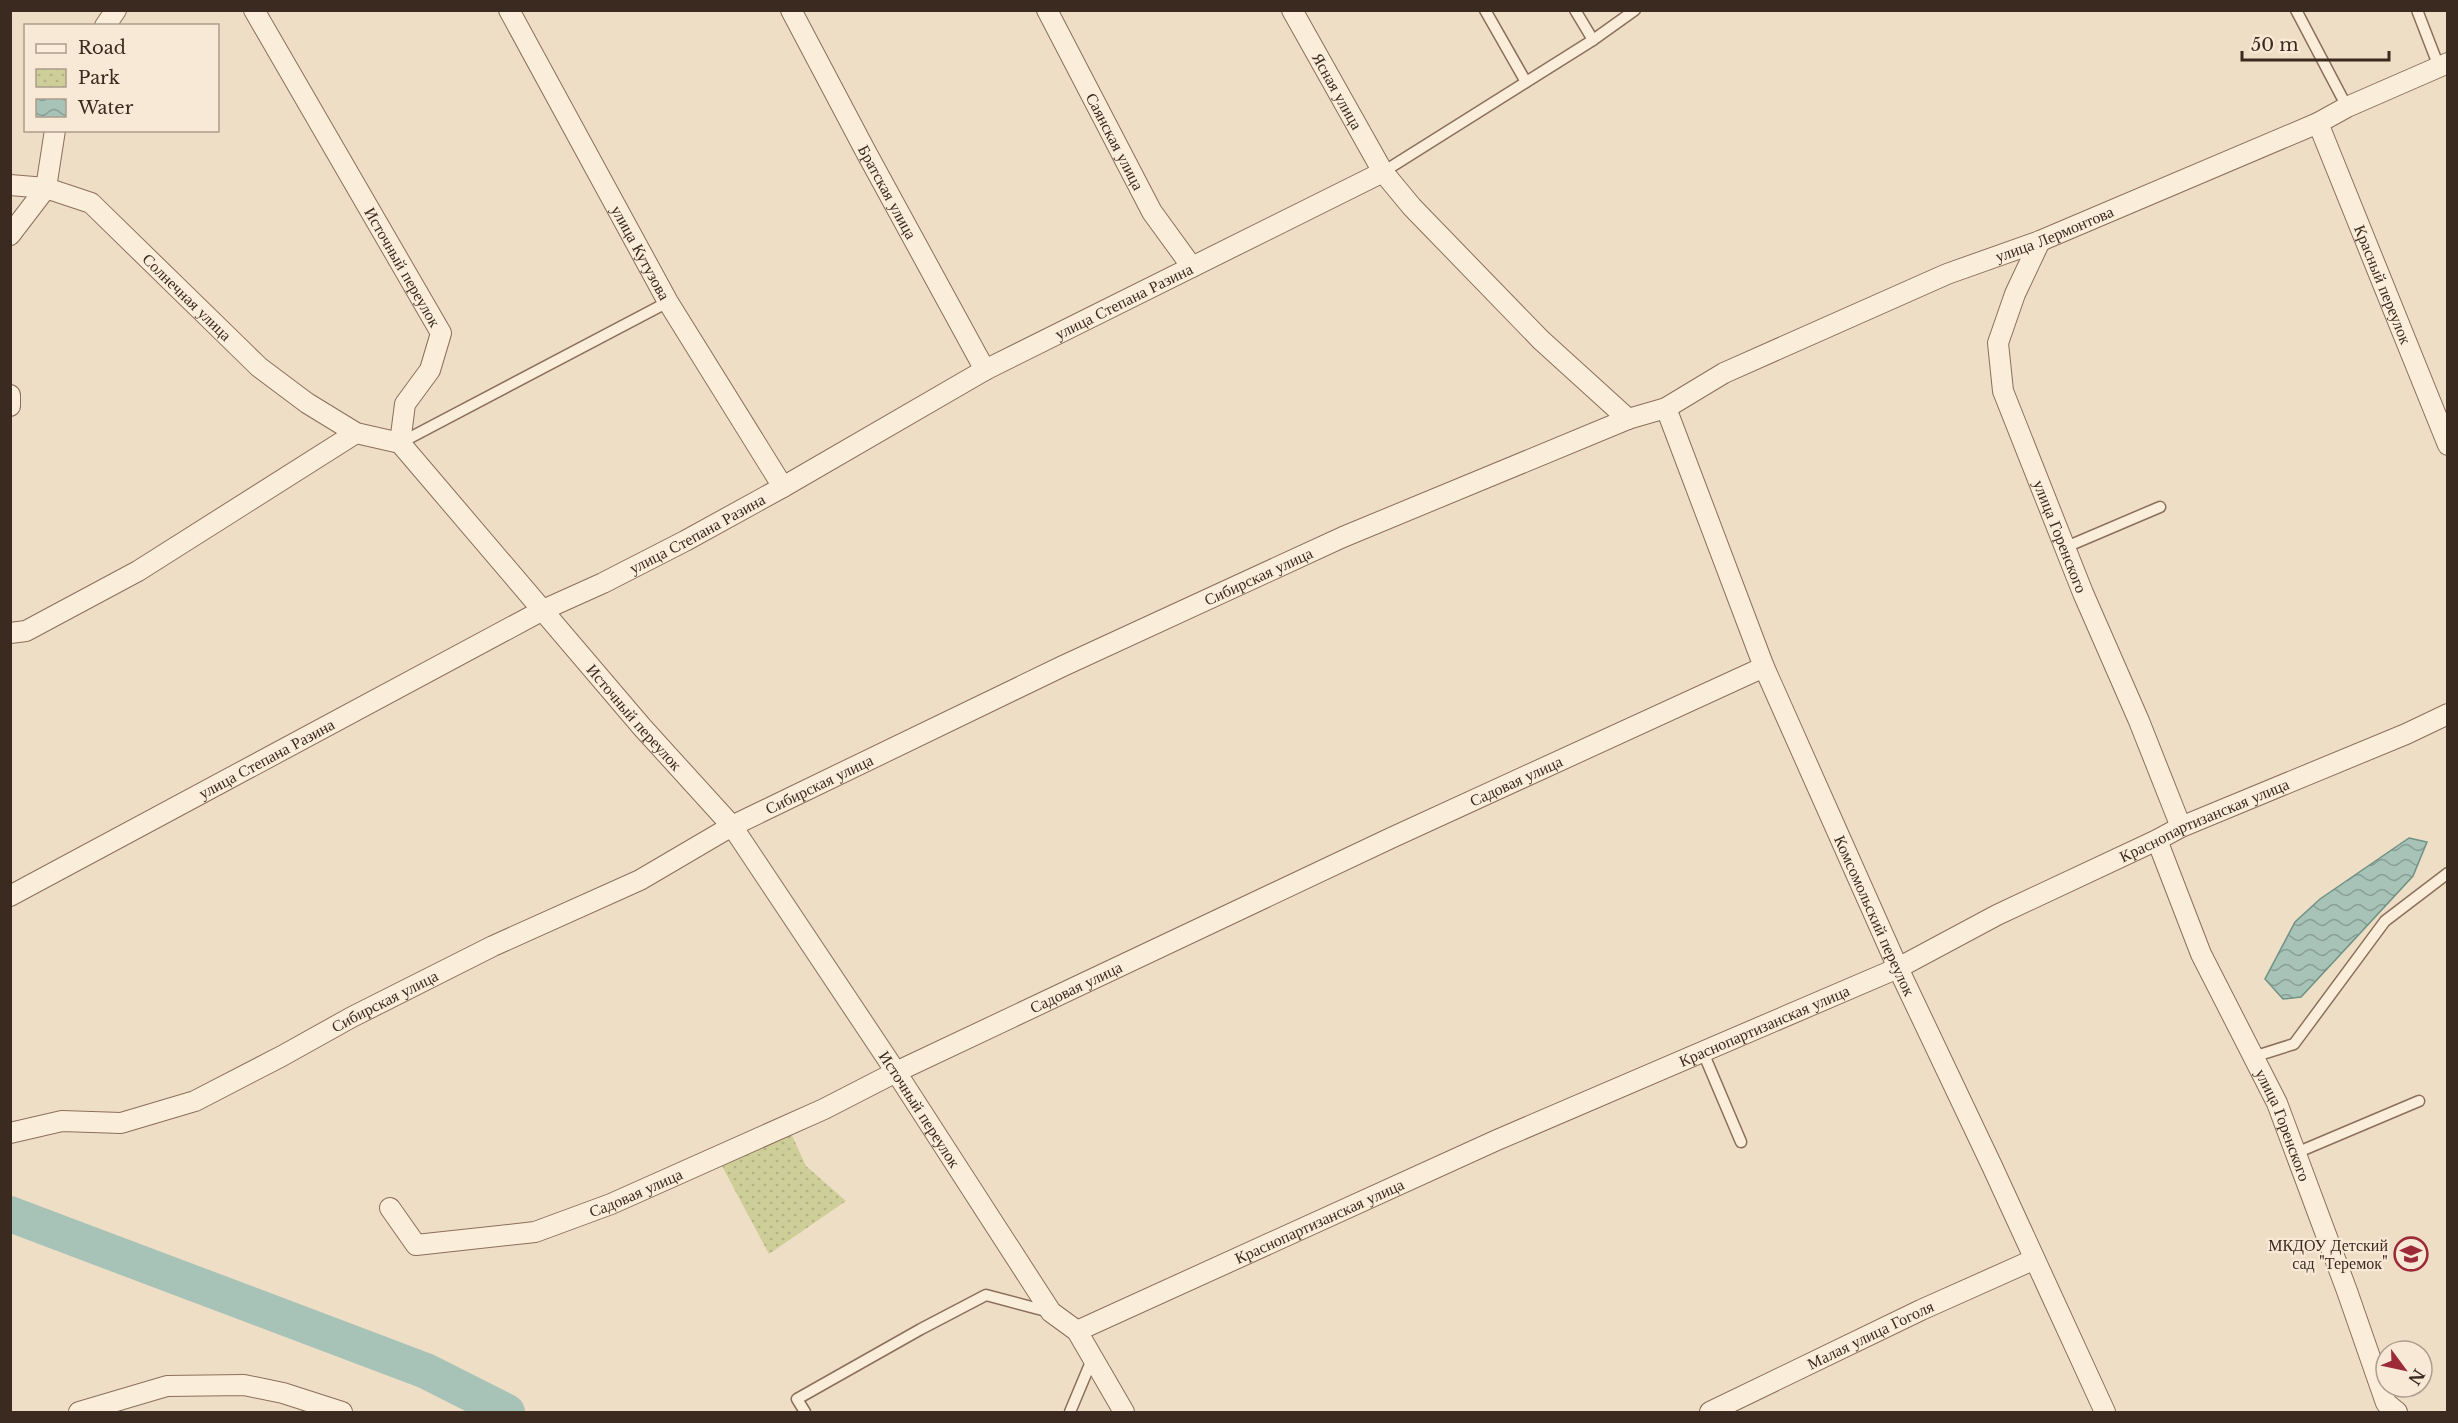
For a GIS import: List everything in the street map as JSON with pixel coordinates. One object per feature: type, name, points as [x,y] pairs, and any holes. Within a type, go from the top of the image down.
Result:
[{"type":"street","points":[[106,24],[116,10]]},
{"type":"street","name":"Источный переулок","points":[[254,10],[441,333],[430,370],[405,404],[400,443],[642,727],[732,826],[896,1072],[1051,1312],[1077,1331],[1124,1413]]},
{"type":"street","name":"улица Кутузова","points":[[509,10],[668,302],[783,488]]},
{"type":"street","name":"Братская улица","points":[[791,10],[985,370]]},
{"type":"street","name":"Саянская улица","points":[[1047,10],[1152,212],[1192,267]]},
{"type":"street","name":"Ясная улица","points":[[1292,10],[1383,172],[1412,207],[1541,340],[1628,419]]},
{"type":"street","name":"улица Лермонтова","points":[[1628,419],[1665,408],[1724,373],[1947,274],[2040,241],[2318,123],[2347,107],[2443,65]]},
{"type":"street","name":"Красный переулок","points":[[2318,123],[2448,445]]},
{"type":"street","points":[[10,235],[46,188],[55,132]]},
{"type":"street","name":"улица Степана Разина","points":[[10,896],[543,610],[603,583],[783,488],[985,370],[1383,172]]},
{"type":"street","name":"Солнечная улица","points":[[10,185],[46,188],[91,203],[259,367],[307,403],[356,433],[400,443]]},
{"type":"street","name":"улица Горенского","points":[[2040,241],[2015,294],[1998,343],[2003,391],[2181,827]]},
{"type":"street","points":[[10,395],[10,406]]},
{"type":"street","name":"Комсомольский переулок","points":[[1665,408],[1764,668],[1898,968],[2105,1413]]},
{"type":"street","name":"Сибирская улица","points":[[10,1133],[62,1121],[121,1122],[195,1101],[352,1017],[493,946],[640,880],[732,826],[1063,666],[1342,537],[1628,419]]},
{"type":"street","points":[[10,633],[26,631],[138,571],[356,433]]},
{"type":"street","name":"Садовая улица","points":[[390,1208],[416,1245],[535,1232],[611,1204],[824,1109],[896,1072],[1391,838],[1764,668]]},
{"type":"street","name":"Краснопартизанская улица","points":[[1077,1331],[1497,1140],[1702,1050],[1898,968],[1997,915],[2181,827],[2406,734],[2448,714]]},
{"type":"street","name":"улица Горенского","points":[[2157,840],[2201,954],[2277,1103],[2386,1403],[2397,1413]]},
{"type":"street","name":"Малая улица Гоголя","points":[[1710,1413],[1922,1310],[2033,1260]]},
{"type":"street","points":[[79,1413],[167,1386],[244,1385],[283,1393],[342,1413]]},
{"type":"lane","points":[[1485,10],[1526,82]]},
{"type":"lane","points":[[1575,10],[1593,40]]},
{"type":"lane","points":[[1383,172],[1593,40],[1635,10]]},
{"type":"lane","points":[[2296,10],[2347,107]]},
{"type":"lane","points":[[2417,10],[2443,65]]},
{"type":"lane","points":[[400,443],[668,302]]},
{"type":"lane","points":[[2066,547],[2160,507]]},
{"type":"lane","points":[[2253,1057],[2294,1044],[2385,921],[2448,873]]},
{"type":"lane","points":[[1702,1050],[1741,1142]]},
{"type":"lane","points":[[2296,1153],[2419,1101]]},
{"type":"lane","points":[[805,1413],[797,1399],[986,1295],[1051,1312]]},
{"type":"lane","points":[[1070,1413],[1093,1357]]},
{"type":"green space","points":[[790,1131],[806,1166],[846,1201],[769,1254],[721,1164]]},
{"type":"water","points":[[2409,838],[2427,842],[2413,876],[2301,997],[2283,999],[2265,979],[2295,922],[2320,899]]},
{"type":"waterway","points":[[10,1214],[426,1371],[507,1412]]},
{"type":"place","name":"МКДОУ Детский сад \"Теремок\"","points":[[2411,1254]]}]
